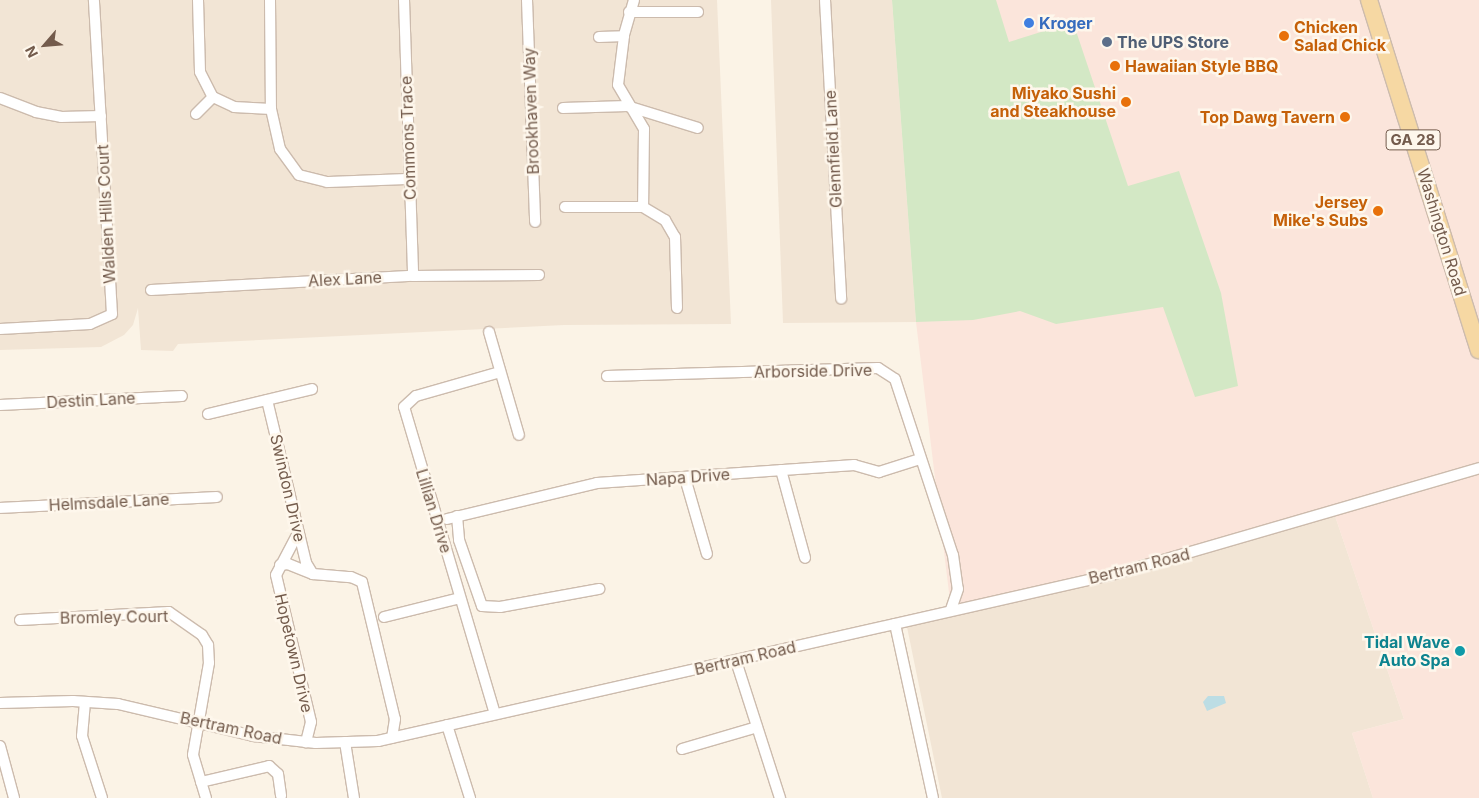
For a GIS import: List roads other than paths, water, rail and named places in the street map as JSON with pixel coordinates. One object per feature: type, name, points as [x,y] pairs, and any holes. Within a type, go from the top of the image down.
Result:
[{"type":"main road","name":"Washington Road","points":[[1369,0],[1479,350]]},
{"type":"street","name":"Walden Hills Court","points":[[0,328],[90,324],[112,314],[94,0]]},
{"type":"street","points":[[198,0],[200,72],[213,97],[234,108],[271,109]]},
{"type":"street","points":[[270,0],[271,109],[280,149],[299,175],[327,182],[408,179]]},
{"type":"street","name":"Commons Trace","points":[[404,0],[408,179],[413,276]]},
{"type":"street","name":"Brookhaven Way","points":[[527,0],[535,222]]},
{"type":"street","points":[[634,0],[629,12],[624,36],[618,85],[628,106],[638,114],[644,129],[643,207]]},
{"type":"street","name":"Glennfield Lane","points":[[825,0],[841,299]]},
{"type":"street","points":[[629,12],[698,12]]},
{"type":"street","points":[[599,36],[624,36]]},
{"type":"street","points":[[196,114],[213,97]]},
{"type":"street","points":[[0,98],[36,112],[61,116],[101,116]]},
{"type":"street","points":[[563,108],[628,106],[698,128]]},
{"type":"street","points":[[565,207],[643,207],[664,220],[675,237],[677,308]]},
{"type":"street","name":"Alex Lane","points":[[151,290],[413,276],[539,275]]},
{"type":"street","points":[[488,332],[519,435]]},
{"type":"street","name":"Arborside Drive","points":[[606,376],[878,368],[895,379],[953,554],[958,589],[951,609]]},
{"type":"street","name":"Lillian Drive","points":[[495,714],[404,407],[416,396],[500,372]]},
{"type":"street","points":[[208,414],[312,388]]},
{"type":"street","name":"Destin Lane","points":[[0,405],[182,396]]},
{"type":"street","name":"Swindon Drive","points":[[268,400],[298,533],[306,563],[313,574]]},
{"type":"street","name":"Napa Drive","points":[[599,589],[500,607],[482,606],[458,540],[452,517],[596,483],[854,465],[879,472],[920,459]]},
{"type":"street","name":"Bertram Road","points":[[0,703],[84,702],[118,704],[197,720],[254,736],[306,742],[345,742],[392,738],[736,661],[951,609],[1160,562],[1479,468]]},
{"type":"street","points":[[781,470],[805,558]]},
{"type":"street","points":[[684,478],[707,554]]},
{"type":"street","name":"Helmsdale Lane","points":[[0,508],[217,497]]},
{"type":"street","points":[[280,565],[298,533]]},
{"type":"street","points":[[280,565],[288,564],[313,574],[352,577],[362,582],[395,719],[392,738]]},
{"type":"street","name":"Hopetown Drive","points":[[280,565],[276,575],[310,722],[306,742]]},
{"type":"street","points":[[384,617],[460,598]]},
{"type":"street","name":"Bromley Court","points":[[20,620],[169,612],[182,618],[202,635],[208,645],[209,662],[197,720]]},
{"type":"street","points":[[894,624],[933,798]]},
{"type":"street","points":[[736,661],[780,798]]},
{"type":"street","points":[[84,702],[82,736],[102,798]]},
{"type":"street","points":[[197,720],[193,755],[206,798]]},
{"type":"street","points":[[447,726],[470,798]]},
{"type":"street","points":[[682,749],[757,727]]},
{"type":"street","points":[[345,742],[354,798]]},
{"type":"street","points":[[0,746],[14,798]]},
{"type":"street","points":[[201,782],[269,766],[278,774],[282,796]]},
{"type":"water","points":[[1208,696],[1224,696],[1226,703],[1207,711],[1203,702]]},
{"type":"place","name":"Kroger","points":[[1029,23]]},
{"type":"place","name":"Chicken Salad Chick","points":[[1284,36]]},
{"type":"place","name":"The UPS Store","points":[[1107,42]]},
{"type":"place","name":"Hawaiian Style BBQ","points":[[1115,66]]},
{"type":"place","name":"Miyako Sushi and Steakhouse","points":[[1126,102]]},
{"type":"place","name":"Top Dawg Tavern","points":[[1345,117]]},
{"type":"place","name":"Jersey Mike's Subs","points":[[1378,211]]},
{"type":"place","name":"Tidal Wave Auto Spa","points":[[1460,651]]}]
